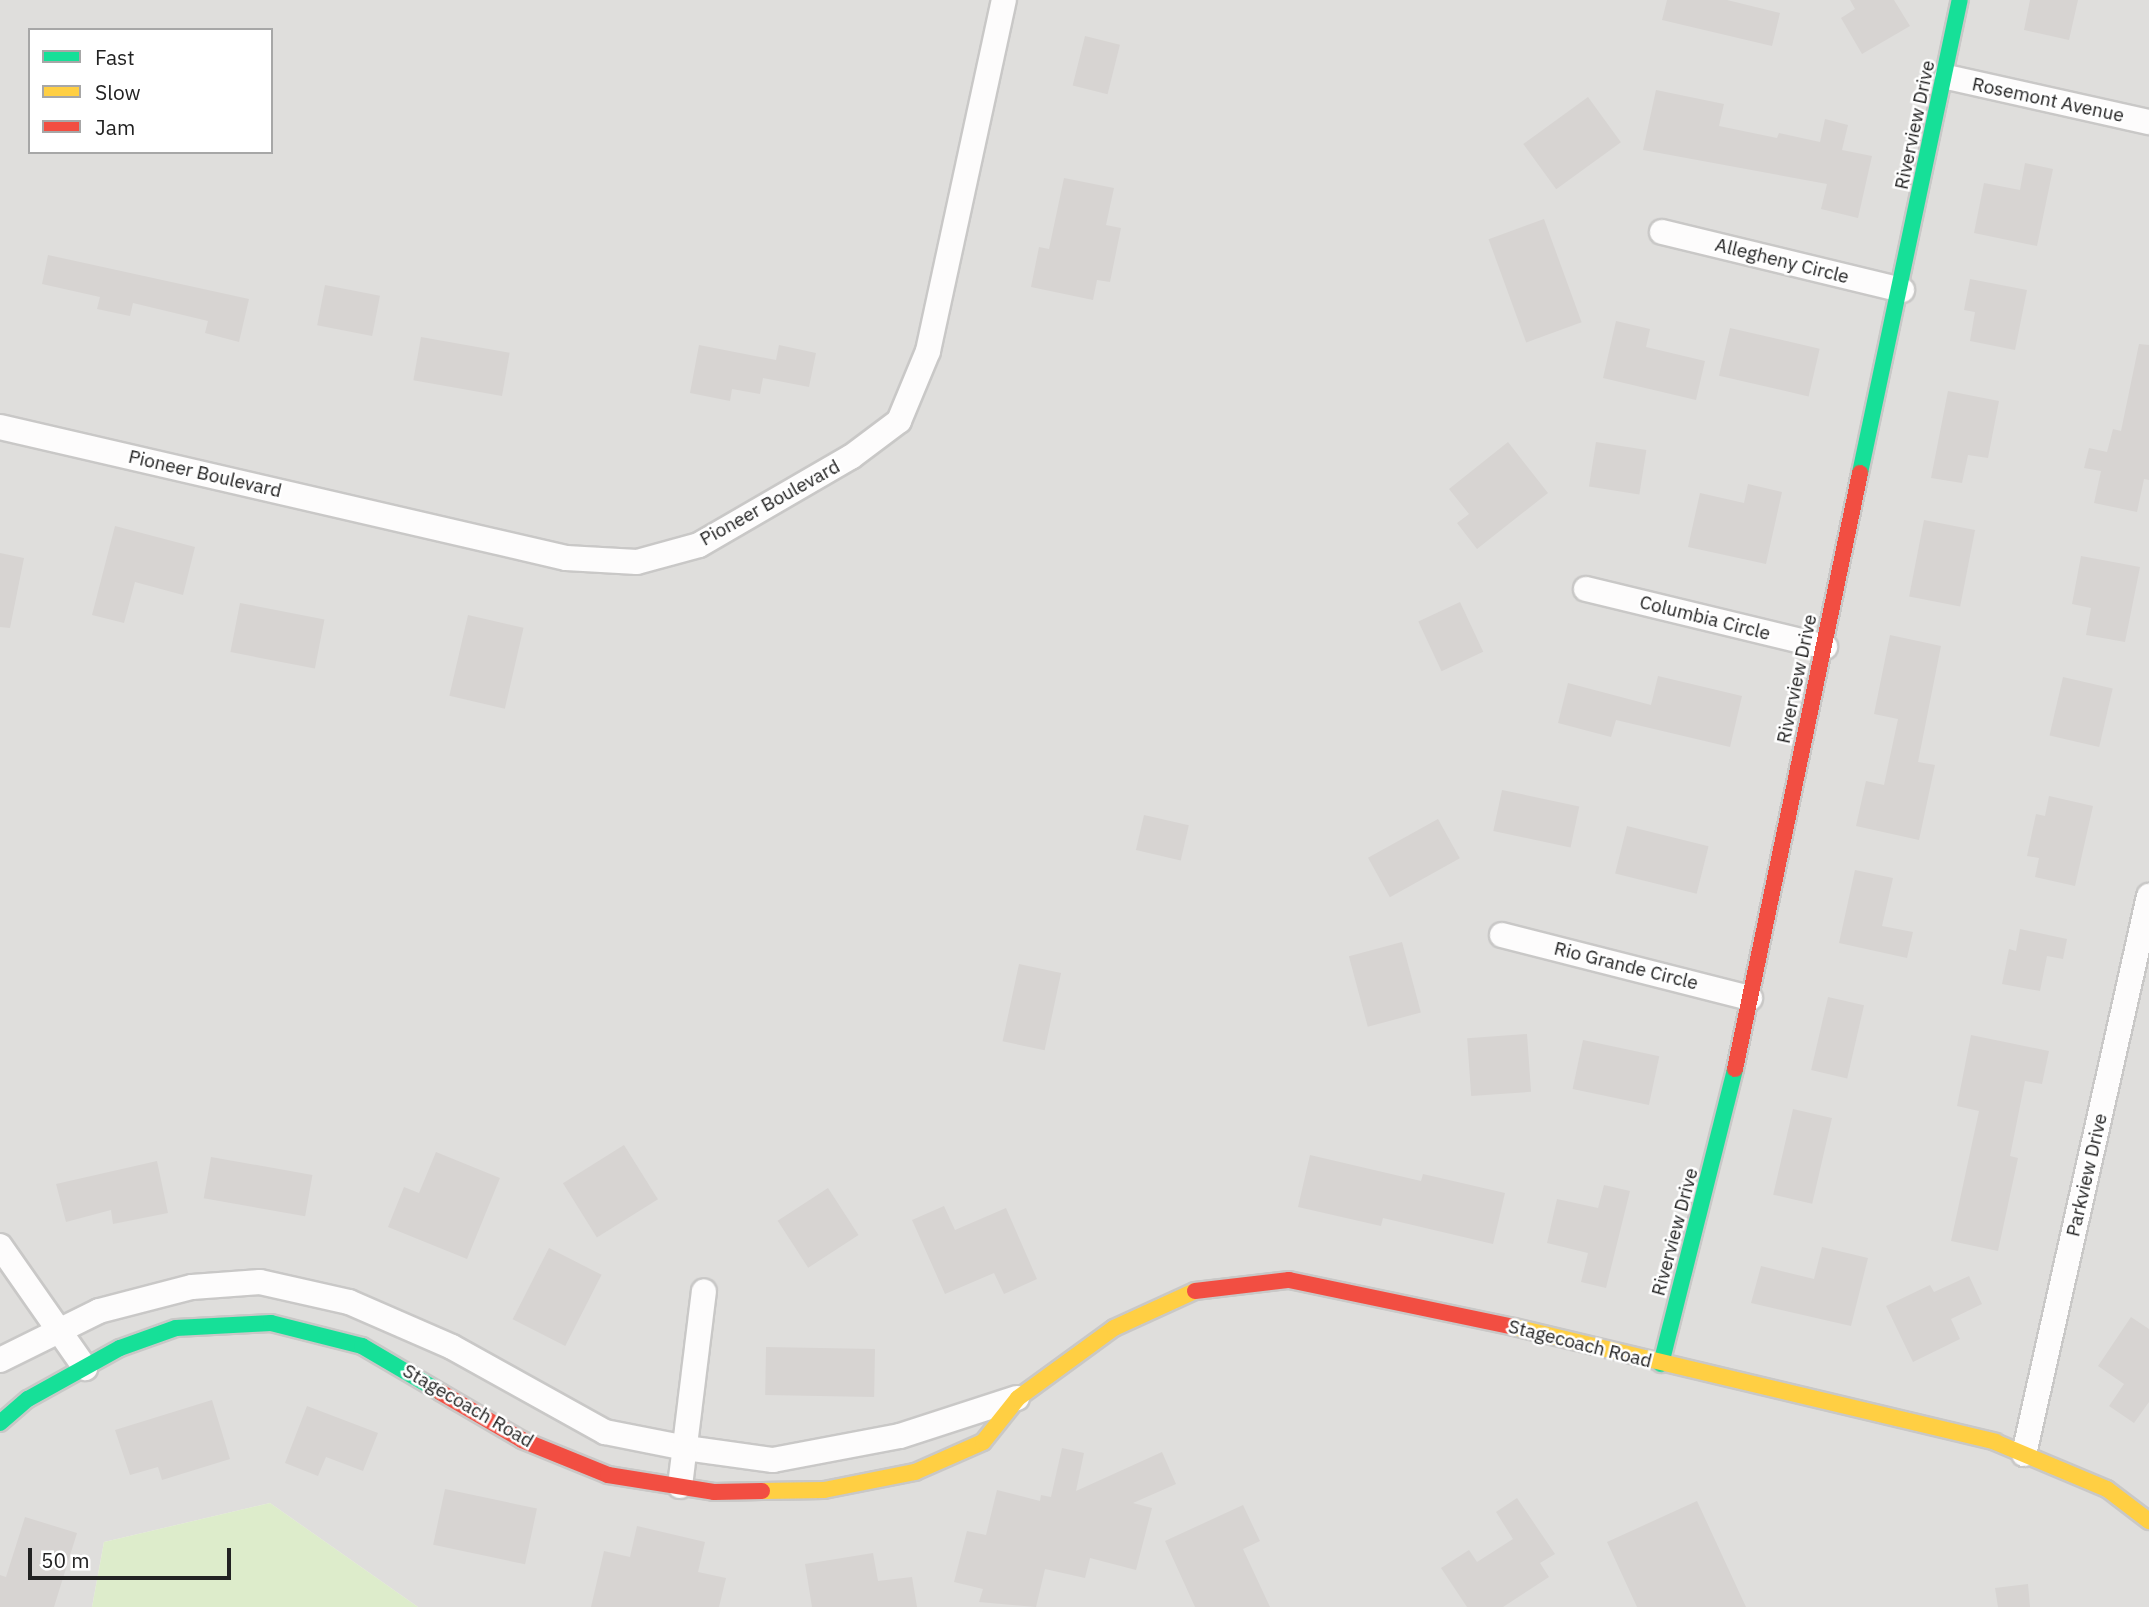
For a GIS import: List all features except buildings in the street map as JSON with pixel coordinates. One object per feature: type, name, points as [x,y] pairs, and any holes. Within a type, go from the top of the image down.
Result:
[{"type":"street","name":"Pioneer Boulevard","points":[[0,426],[566,558],[637,562],[699,545],[851,457],[899,421],[928,351],[1004,0]]},
{"type":"street","name":"Riverview Drive","points":[[1661,1364],[1711,1180],[1947,77],[1960,0]]},
{"type":"street","name":"Rosemont Avenue","points":[[1947,77],[2149,122]]},
{"type":"street","name":"Allegheny Circle","points":[[1662,232],[1902,290]]},
{"type":"street","name":"Columbia Circle","points":[[1586,589],[1825,647]]},
{"type":"street","name":"Parkview Drive","points":[[2024,1454],[2149,896]]},
{"type":"street","name":"Rio Grande Circle","points":[[1502,935],[1750,998]]},
{"type":"street","points":[[0,1246],[85,1368]]},
{"type":"street","name":"Stagecoach Road","points":[[0,1423],[28,1399],[85,1368],[176,1328],[271,1323],[362,1346],[522,1440],[608,1475],[714,1492],[824,1490],[915,1472],[983,1441],[1018,1398],[1114,1328],[1200,1289],[1289,1280],[1995,1442],[2107,1489],[2149,1521]]},
{"type":"street","name":"Stagecoach Road","points":[[0,1360],[99,1311],[192,1287],[260,1282],[349,1302],[452,1347],[605,1432],[685,1448],[773,1460],[900,1436],[1018,1398]]},
{"type":"street","points":[[680,1486],[704,1291]]},
{"type":"shaded area","points":[[0,0],[2149,0],[2149,1607],[418,1607],[270,1503],[104,1542],[92,1607],[0,1607]]},
{"type":"green space","points":[[270,1503],[418,1607],[92,1607],[104,1542]]},
{"type":"traffic: fast","points":[[1860,473],[1960,0]]},
{"type":"traffic: fast","points":[[1661,1364],[1735,1069]]},
{"type":"traffic: fast","points":[[0,1423],[28,1399],[120,1348],[176,1328],[271,1323],[362,1346],[440,1392]]},
{"type":"traffic: slow","points":[[762,1491],[824,1490],[915,1472],[983,1442],[1018,1398],[1114,1328],[1195,1291]]},
{"type":"traffic: slow","points":[[1514,1327],[1995,1442],[2107,1489],[2149,1521]]},
{"type":"traffic: jam","points":[[1735,1069],[1860,473]]},
{"type":"traffic: jam","points":[[1195,1291],[1289,1280],[1514,1327]]},
{"type":"traffic: jam","points":[[440,1392],[522,1440],[608,1475],[714,1492],[762,1491]]}]
